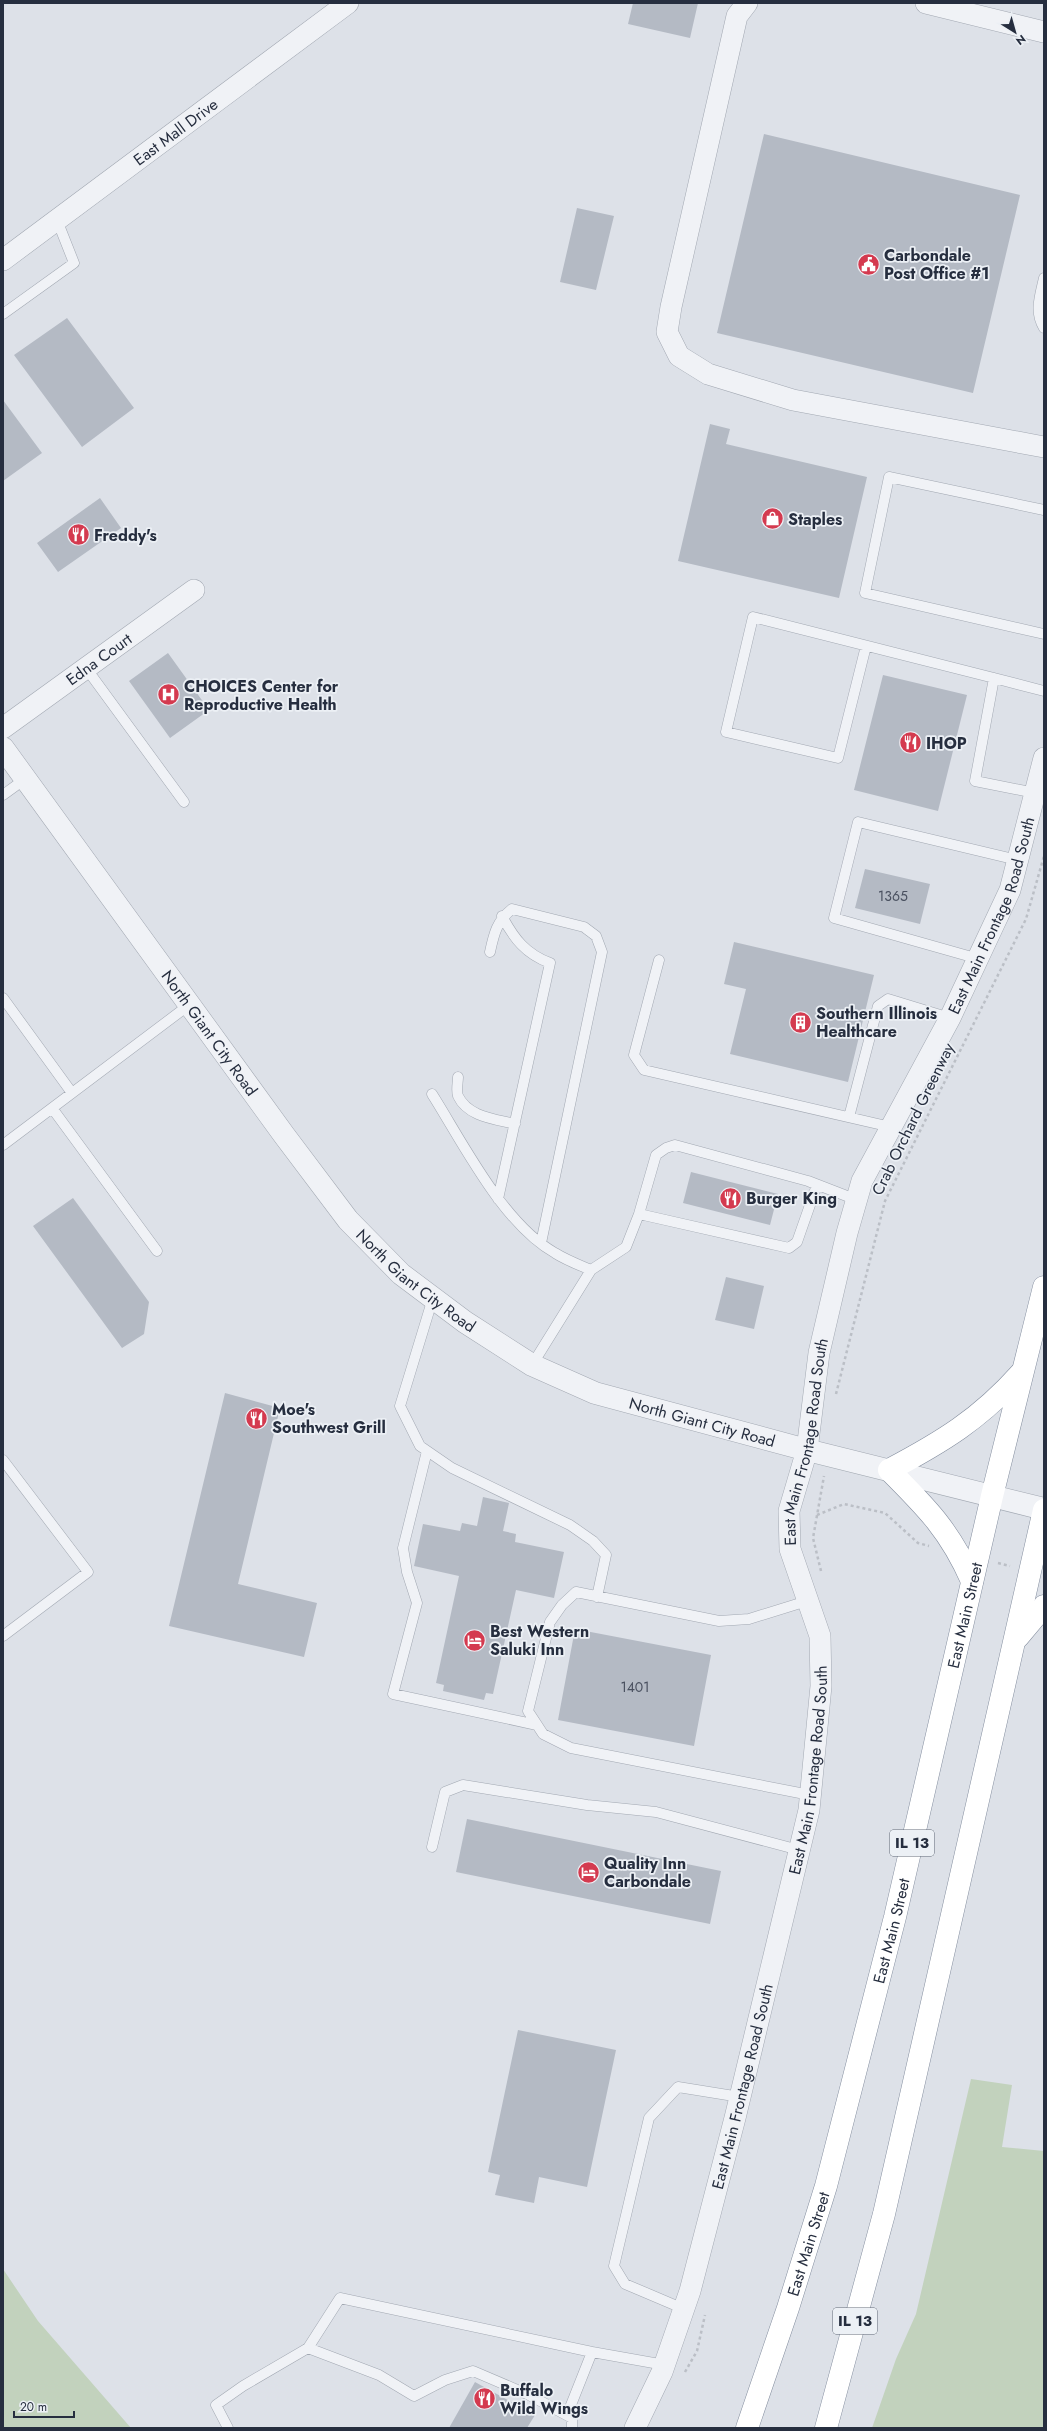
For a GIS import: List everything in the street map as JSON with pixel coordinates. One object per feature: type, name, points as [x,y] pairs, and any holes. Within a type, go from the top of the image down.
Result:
[{"type":"highway","name":"East Main Street","points":[[747,2428],[788,2308],[826,2186],[895,1917],[992,1496],[1044,1286]]},
{"type":"highway","points":[[972,1582],[961,1554],[930,1510],[888,1470],[935,1446],[966,1426],[1000,1398],[1023,1371]]},
{"type":"highway","name":"IL 13","points":[[826,2428],[884,2214],[1016,1639],[1044,1509]]},
{"type":"highway","points":[[1016,1639],[1044,1606]]},
{"type":"street","name":"East Mall Drive","points":[[3,260],[348,3]]},
{"type":"street","points":[[747,3],[737,16],[666,332],[679,356],[708,374],[793,400],[1044,448]]},
{"type":"street","points":[[926,3],[1044,32]]},
{"type":"street","name":"Edna Court","points":[[3,728],[194,590]]},
{"type":"street","name":"North Giant City Road","points":[[3,748],[189,1005],[348,1220],[401,1274],[465,1322],[532,1365],[595,1393],[807,1450],[1044,1509]]},
{"type":"street","name":"East Main Frontage Road South","points":[[635,2428],[665,2365],[684,2308],[740,2097],[799,1850],[810,1795],[821,1686],[820,1636],[790,1549],[789,1511],[807,1450],[819,1353],[856,1200],[862,1180],[950,1018],[979,959],[1010,890],[1044,758]]},
{"type":"lane","points":[[3,314],[74,263],[57,220]]},
{"type":"lane","points":[[1044,278],[1037,306],[1040,321],[1044,328]]},
{"type":"lane","points":[[1044,510],[889,477],[865,593],[1044,634]]},
{"type":"lane","points":[[866,646],[838,758],[726,732],[753,617],[1044,691]]},
{"type":"lane","points":[[86,668],[184,802]]},
{"type":"lane","points":[[994,678],[975,781],[1035,793]]},
{"type":"lane","points":[[3,795],[25,779]]},
{"type":"lane","points":[[979,959],[834,918],[858,822],[1018,860]]},
{"type":"lane","points":[[490,952],[495,929],[502,916],[512,909],[584,926],[596,936],[602,952],[541,1243]]},
{"type":"lane","points":[[498,1199],[550,963],[536,958],[526,950],[511,933],[502,916]]},
{"type":"lane","points":[[659,960],[634,1055],[644,1070],[891,1127]]},
{"type":"lane","points":[[3,998],[72,1093]]},
{"type":"lane","points":[[849,1117],[878,1006],[888,999],[950,1018]]},
{"type":"lane","points":[[3,1145],[189,1005]]},
{"type":"lane","points":[[458,1077],[457,1094],[464,1104],[476,1114],[515,1124]]},
{"type":"lane","points":[[432,1094],[498,1199],[541,1243],[554,1253],[591,1270]]},
{"type":"lane","points":[[52,1108],[157,1251]]},
{"type":"lane","points":[[532,1365],[591,1270],[626,1247],[639,1214],[656,1156],[666,1148],[675,1145],[817,1185],[856,1200]]},
{"type":"lane","points":[[639,1214],[789,1248],[797,1242],[817,1185]]},
{"type":"lane","points":[[433,1298],[400,1406],[420,1446],[452,1468],[570,1525],[593,1541],[606,1555],[597,1596]]},
{"type":"lane","points":[[427,1451],[404,1548],[407,1572],[417,1603],[393,1694],[538,1725]]},
{"type":"lane","points":[[3,1460],[88,1572],[3,1636]]},
{"type":"lane","points":[[807,1601],[749,1619],[719,1621],[576,1592],[562,1605],[550,1622],[528,1711],[543,1734],[571,1748],[810,1795]]},
{"type":"lane","points":[[432,1847],[445,1792],[463,1785],[587,1805],[656,1812],[799,1850]]},
{"type":"lane","points":[[684,2308],[625,2284],[614,2266],[649,2118],[678,2087],[740,2097]]},
{"type":"lane","points":[[228,2428],[216,2406],[243,2386],[308,2348],[340,2298],[592,2352],[665,2365]]},
{"type":"lane","points":[[308,2348],[379,2375],[414,2396],[445,2380],[473,2372],[529,2395],[567,2415],[572,2418],[572,2428]]},
{"type":"lane","points":[[567,2415],[592,2352]]},
{"type":"path","name":"Crab Orchard Greenway","points":[[836,1396],[885,1201],[1026,919],[1044,856]]},
{"type":"path","points":[[817,1516],[844,1504],[885,1513],[918,1543],[933,1547]]},
{"type":"green space","points":[[971,2079],[1012,2085],[1002,2147],[1044,2151],[1044,2428],[872,2428],[896,2359],[916,2314]]},
{"type":"green space","points":[[3,2269],[38,2321],[131,2428],[3,2428]]},
{"type":"building","points":[[633,3],[698,3],[690,38],[628,24]]},
{"type":"building","name":"Carbondale Post Office #1","points":[[764,134],[1020,195],[973,393],[717,333]]},
{"type":"building","points":[[577,208],[614,216],[596,290],[560,282]]},
{"type":"building","points":[[67,318],[134,408],[82,447],[14,355]]},
{"type":"building","points":[[3,400],[42,453],[3,481]]},
{"type":"building","name":"Staples","points":[[710,424],[730,429],[726,444],[867,477],[839,598],[678,561]]},
{"type":"building","name":"Freddy's","points":[[100,498],[121,528],[58,572],[37,543]]},
{"type":"building","name":"CHOICES Center for Reproductive Health","points":[[168,653],[209,710],[170,738],[129,681]]},
{"type":"building","name":"IHOP","points":[[883,675],[967,695],[938,811],[854,790]]},
{"type":"building","points":[[865,869],[930,884],[920,924],[855,908]]},
{"type":"building","name":"Southern Illinois Healthcare","points":[[734,942],[874,975],[848,1082],[730,1054],[746,989],[724,984]]},
{"type":"building","name":"Burger King","points":[[691,1172],[778,1194],[770,1225],[683,1203]]},
{"type":"building","points":[[73,1198],[149,1302],[144,1334],[122,1348],[33,1226]]},
{"type":"building","points":[[726,1277],[764,1286],[754,1329],[715,1320]]},
{"type":"building","points":[[225,1393],[280,1408],[238,1584],[317,1603],[304,1657],[169,1626]]},
{"type":"building","name":"Best Western Saluki Inn","points":[[483,1497],[509,1503],[503,1531],[516,1534],[515,1542],[564,1552],[554,1598],[516,1590],[493,1694],[486,1693],[484,1700],[443,1691],[444,1685],[436,1683],[459,1576],[414,1566],[423,1524],[460,1531],[462,1523],[477,1526]]},
{"type":"building","points":[[575,1629],[711,1655],[694,1746],[558,1720]]},
{"type":"building","name":"Quality Inn Carbondale","points":[[467,1819],[721,1871],[710,1924],[456,1872]]},
{"type":"building","points":[[518,2030],[616,2050],[587,2187],[539,2177],[534,2203],[495,2195],[500,2175],[488,2172]]},
{"type":"building","name":"Buffalo Wild Wings","points":[[475,2382],[535,2415],[527,2428],[449,2428]]},
{"type":"place","name":"Carbondale Post Office #1","points":[[868,264]]},
{"type":"place","name":"Staples","points":[[773,519]]},
{"type":"place","name":"Freddy's","points":[[79,535]]},
{"type":"place","name":"CHOICES Center for Reproductive Health","points":[[169,695]]},
{"type":"place","name":"IHOP","points":[[911,743]]},
{"type":"place","name":"Southern Illinois Healthcare","points":[[800,1022]]},
{"type":"place","name":"Burger King","points":[[730,1198]]},
{"type":"place","name":"Moe's Southwest Grill","points":[[257,1418]]},
{"type":"place","name":"Best Western Saluki Inn","points":[[475,1640]]},
{"type":"place","name":"Quality Inn Carbondale","points":[[588,1872]]},
{"type":"place","name":"Buffalo Wild Wings","points":[[485,2399]]}]
